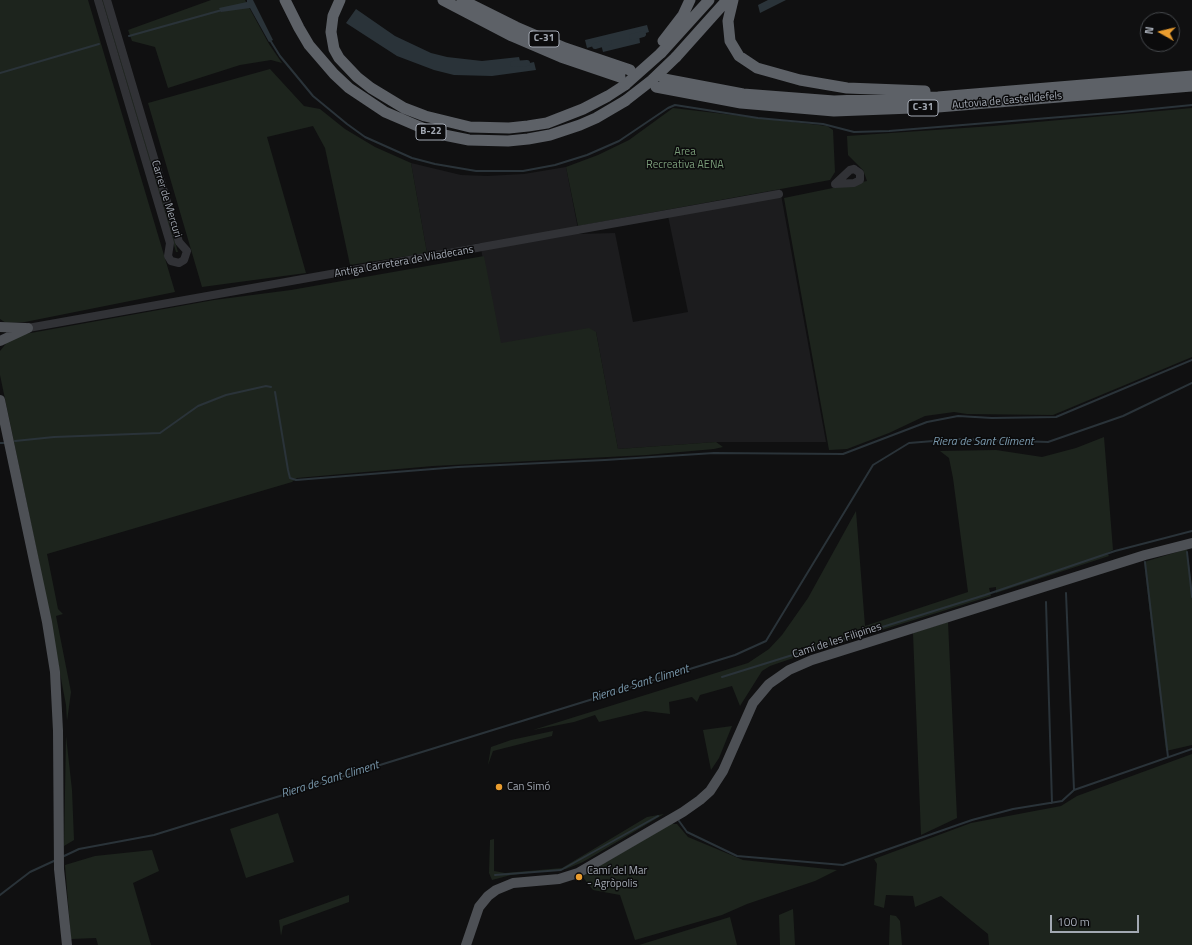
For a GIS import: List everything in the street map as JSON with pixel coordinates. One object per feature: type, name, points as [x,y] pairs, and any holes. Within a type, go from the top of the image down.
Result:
[{"type":"highway","name":"B-22","points":[[285,0],[309,45],[334,74],[349,88],[385,112],[434,133],[469,140],[508,141],[528,139],[560,132],[596,118],[625,101],[659,74],[727,0]]},
{"type":"highway","points":[[340,0],[333,16],[331,32],[334,49],[339,58],[357,77],[371,88],[404,108],[425,116],[470,127],[496,128],[528,126],[565,117],[608,96],[622,81],[658,52],[710,0]]},
{"type":"highway","points":[[438,0],[448,3]]},
{"type":"highway","name":"C-31","points":[[462,0],[516,27],[565,48],[630,70]]},
{"type":"highway","points":[[658,52],[683,15],[690,0]]},
{"type":"highway","points":[[733,0],[728,21],[730,42],[744,59],[764,71],[800,80],[847,88],[894,91],[978,93]]},
{"type":"highway","name":"C-31","points":[[448,3],[512,36],[622,81]]},
{"type":"highway","name":"Autovia de Castelldefels","points":[[1192,76],[899,100],[800,100],[660,83],[741,103],[798,109],[840,111],[938,107],[1192,86]]},
{"type":"main road","points":[[0,327],[28,328]]},
{"type":"main road","points":[[0,342],[28,328]]},
{"type":"main road","points":[[0,400],[47,622],[55,672],[58,731],[59,869],[67,945]]},
{"type":"main road","name":"Camí de les Filipines","points":[[466,945],[478,907],[496,890],[513,883],[549,881],[568,877],[607,858],[684,812],[705,796],[723,771],[753,703],[769,684],[788,670],[819,658],[1145,555],[1192,543]]},
{"type":"street","name":"Carrer de Mercuri","points":[[98,0],[170,243],[168,256],[171,260],[179,263],[184,260],[187,251],[179,242],[107,0]]},
{"type":"street","name":"Antiga Carretera de Viladecans","points":[[28,328],[779,194]]},
{"type":"shaded area","points":[[247,0],[253,0],[273,40],[269,42],[250,8],[221,12],[219,8],[247,2]]},
{"type":"shaded area","points":[[768,0],[786,0],[760,13],[758,5]]},
{"type":"shaded area","points":[[356,9],[395,36],[431,53],[447,57],[482,61],[519,57],[521,65],[534,62],[536,70],[492,76],[454,75],[434,70],[397,56],[346,23]]},
{"type":"shaded area","points":[[647,25],[649,32],[639,35],[640,43],[603,52],[601,44],[587,48],[585,40]]},
{"type":"shaded area","points":[[411,163],[461,175],[487,176],[524,174],[566,167],[579,234],[615,233],[633,322],[688,312],[667,211],[780,189],[826,442],[716,442],[618,449],[596,332],[499,348],[480,243],[427,253]]},
{"type":"green space","points":[[0,0],[88,0],[175,292],[25,322],[6,323],[0,319]]},
{"type":"green space","points":[[102,0],[104,0],[178,252],[176,252]]},
{"type":"green space","points":[[211,0],[245,0],[269,44],[282,63],[271,60],[240,65],[168,88],[155,47],[132,41],[128,30]]},
{"type":"green space","points":[[270,69],[304,106],[320,109],[345,129],[375,147],[411,163],[427,253],[350,265],[325,148],[313,126],[267,137],[306,273],[202,287],[148,103]]},
{"type":"green space","name":"Area Recreativa AENA","points":[[673,108],[827,126],[833,130],[835,172],[830,180],[578,226],[566,167],[598,155],[629,140]]},
{"type":"green space","points":[[1192,108],[1192,357],[1053,415],[967,414],[954,412],[925,416],[889,433],[847,449],[829,450],[784,198],[867,181],[863,170],[848,155],[847,136],[993,126]]},
{"type":"green space","points":[[484,256],[501,343],[589,328],[596,332],[618,449],[716,442],[723,447],[647,455],[433,466],[297,478],[292,482],[47,554],[58,609],[63,614],[56,616],[71,692],[67,721],[66,705],[38,557],[0,375],[0,351],[8,341],[25,334],[214,300],[291,290]]},
{"type":"green space","points":[[1104,437],[1113,550],[1107,553],[1109,556],[996,593],[996,587],[989,588],[991,596],[808,653],[805,648],[801,647],[802,655],[770,666],[762,671],[740,706],[732,686],[700,695],[697,702],[692,697],[669,702],[670,714],[645,711],[599,722],[595,715],[574,722],[533,730],[748,663],[769,649],[782,635],[808,598],[856,511],[865,626],[968,592],[953,478],[949,458],[940,451],[996,450],[1042,457],[1076,448]]},
{"type":"green space","points":[[1187,549],[1192,586],[1192,745],[1166,751],[1144,562]]},
{"type":"green space","points":[[948,622],[957,818],[921,835],[913,633]]},
{"type":"green space","points":[[732,726],[719,758],[711,770],[703,730]]},
{"type":"green space","points":[[553,731],[552,736],[493,751],[488,765],[491,747],[511,740]]},
{"type":"green space","points":[[66,736],[72,790],[74,840],[64,846]]},
{"type":"green space","points":[[1192,754],[1192,945],[989,945],[988,934],[941,896],[915,907],[913,896],[886,895],[884,908],[874,905],[877,864],[874,859],[971,823],[1061,806],[1077,796]]},
{"type":"green space","points":[[278,813],[294,862],[246,878],[230,829]]},
{"type":"green space","points":[[664,814],[583,862],[566,869],[511,875],[492,880],[489,873],[490,840],[494,839],[494,871],[505,873],[562,868],[647,817]]},
{"type":"green space","points":[[671,824],[677,824],[688,837],[743,860],[837,870],[815,881],[747,904],[722,915],[635,940],[620,895],[593,890],[582,876]]},
{"type":"green space","points":[[152,850],[159,871],[133,883],[151,945],[98,945],[96,938],[71,939],[65,865],[95,856]]},
{"type":"green space","points":[[349,895],[349,902],[283,926],[281,936],[279,920]]},
{"type":"green space","points":[[793,909],[795,945],[780,945],[779,915]]},
{"type":"green space","points":[[890,915],[896,916],[900,921],[902,945],[889,945]]},
{"type":"green space","points":[[730,917],[737,945],[639,945]]},
{"type":"waterway","points":[[129,36],[222,10]]},
{"type":"waterway","points":[[632,37],[643,34]]},
{"type":"waterway","points":[[270,40],[280,56],[313,96],[365,137],[412,158],[435,164],[476,171],[523,171],[555,165],[587,155],[619,141],[668,108],[675,105],[758,118],[823,124],[854,132],[889,131],[1192,105]]},
{"type":"waterway","points":[[595,46],[609,42]]},
{"type":"waterway","points":[[0,73],[99,44]]},
{"type":"waterway","points":[[513,64],[527,63]]},
{"type":"waterway","points":[[275,392],[288,470],[290,478],[296,480],[458,467],[714,453],[843,454],[927,422],[958,416],[992,418],[1056,417],[1192,360]]},
{"type":"waterway","name":"Riera de Sant Climent","points":[[62,857],[79,849],[154,835],[735,655],[766,641],[873,465],[909,443],[958,439],[1048,442],[1123,416],[1192,383]]},
{"type":"waterway","points":[[15,441],[54,437],[160,433],[198,406],[226,395],[266,386],[271,387]]},
{"type":"waterway","points":[[722,677],[985,595],[1115,551],[1192,531]]},
{"type":"waterway","points":[[1187,552],[1192,597]]},
{"type":"waterway","points":[[1145,562],[1168,757]]},
{"type":"waterway","points":[[1066,593],[1074,790]]},
{"type":"waterway","points":[[1046,602],[1052,803]]},
{"type":"waterway","points":[[679,821],[687,832],[737,856],[843,865],[972,820],[1013,809],[1062,801],[1074,790],[1192,749]]},
{"type":"waterway","points":[[495,875],[561,870],[658,816]]},
{"type":"waterway","name":"Riera de Sant Climent","points":[[0,895],[30,872],[56,860]]},
{"type":"place","name":"Can Simó","points":[[499,787]]},
{"type":"place","name":"Camí del Mar - Agròpolis","points":[[579,877]]}]
